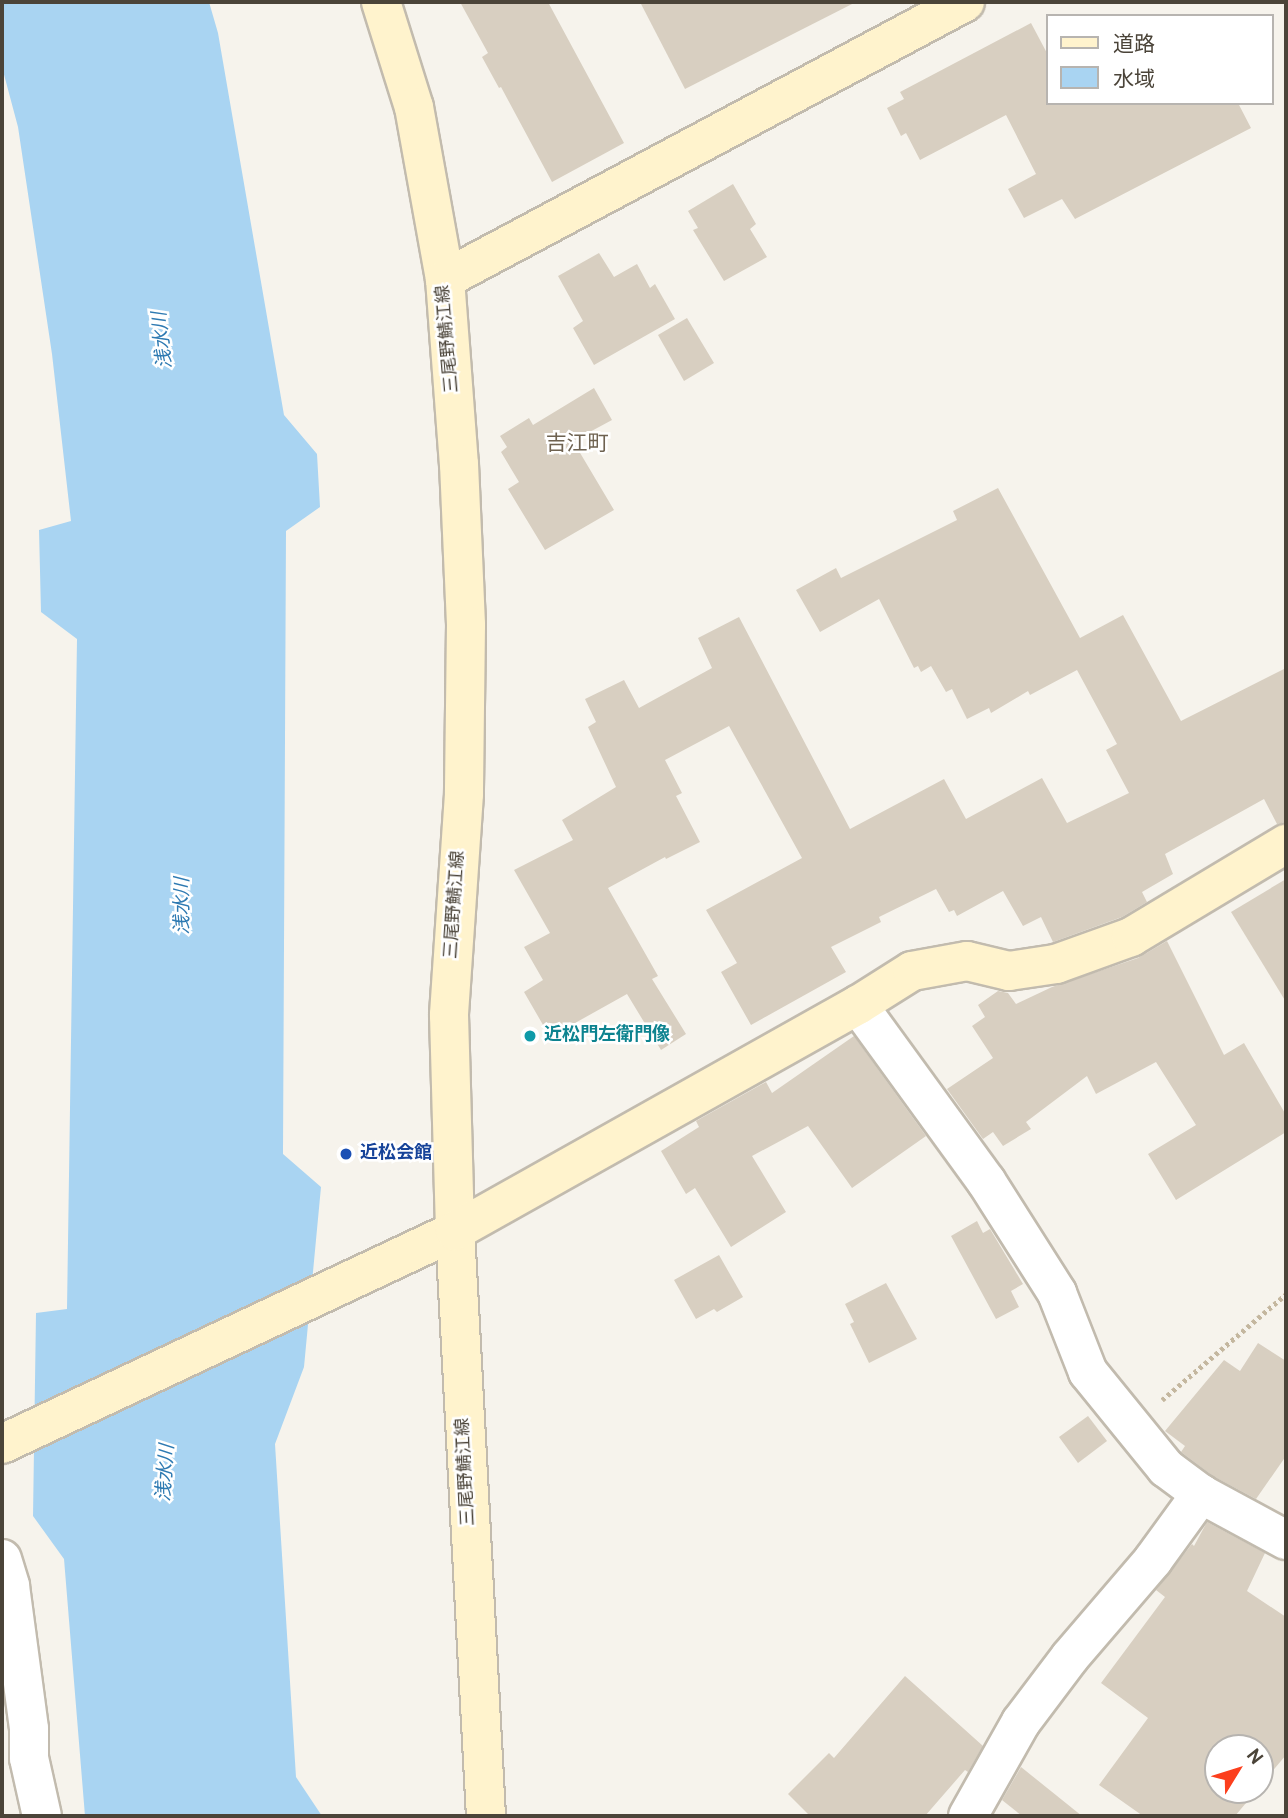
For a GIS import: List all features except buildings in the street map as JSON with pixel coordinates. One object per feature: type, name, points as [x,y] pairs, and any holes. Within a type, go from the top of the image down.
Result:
[{"type":"street","name":"三尾野鯖江線","points":[[381,2],[414,107],[444,279],[459,464],[466,625],[464,794],[449,1015],[455,1231],[485,1816]]},
{"type":"street","points":[[444,279],[965,2]]},
{"type":"street","points":[[2,1444],[455,1231],[858,1005],[912,971],[967,961],[1009,971],[1056,964],[1131,937],[1286,844]]},
{"type":"street","points":[[858,1005],[986,1181],[1056,1293],[1088,1372],[1131,1426],[1166,1468],[1201,1494],[1286,1540]]},
{"type":"street","points":[[968,1816],[1021,1723],[1070,1657],[1153,1560],[1201,1494]]},
{"type":"street","points":[[2,1559],[13,1612],[29,1729],[29,1758],[42,1816]]},
{"type":"path","points":[[1131,1426],[1286,1294]]},
{"type":"water","name":"浅水川","points":[[2,2],[209,2],[218,33],[284,415],[317,454],[320,507],[286,531],[283,1154],[321,1187],[304,1367],[275,1444],[296,1777],[322,1816],[85,1816],[64,1559],[33,1516],[36,1313],[67,1309],[77,639],[41,612],[39,530],[71,521],[52,354],[18,127],[2,67]]},
{"type":"place","name":"近松門左衛門像","points":[[530,1036]]},
{"type":"place","name":"近松会館","points":[[346,1154]]},
{"type":"district","name":"吉江町","points":[[577,445]]}]
